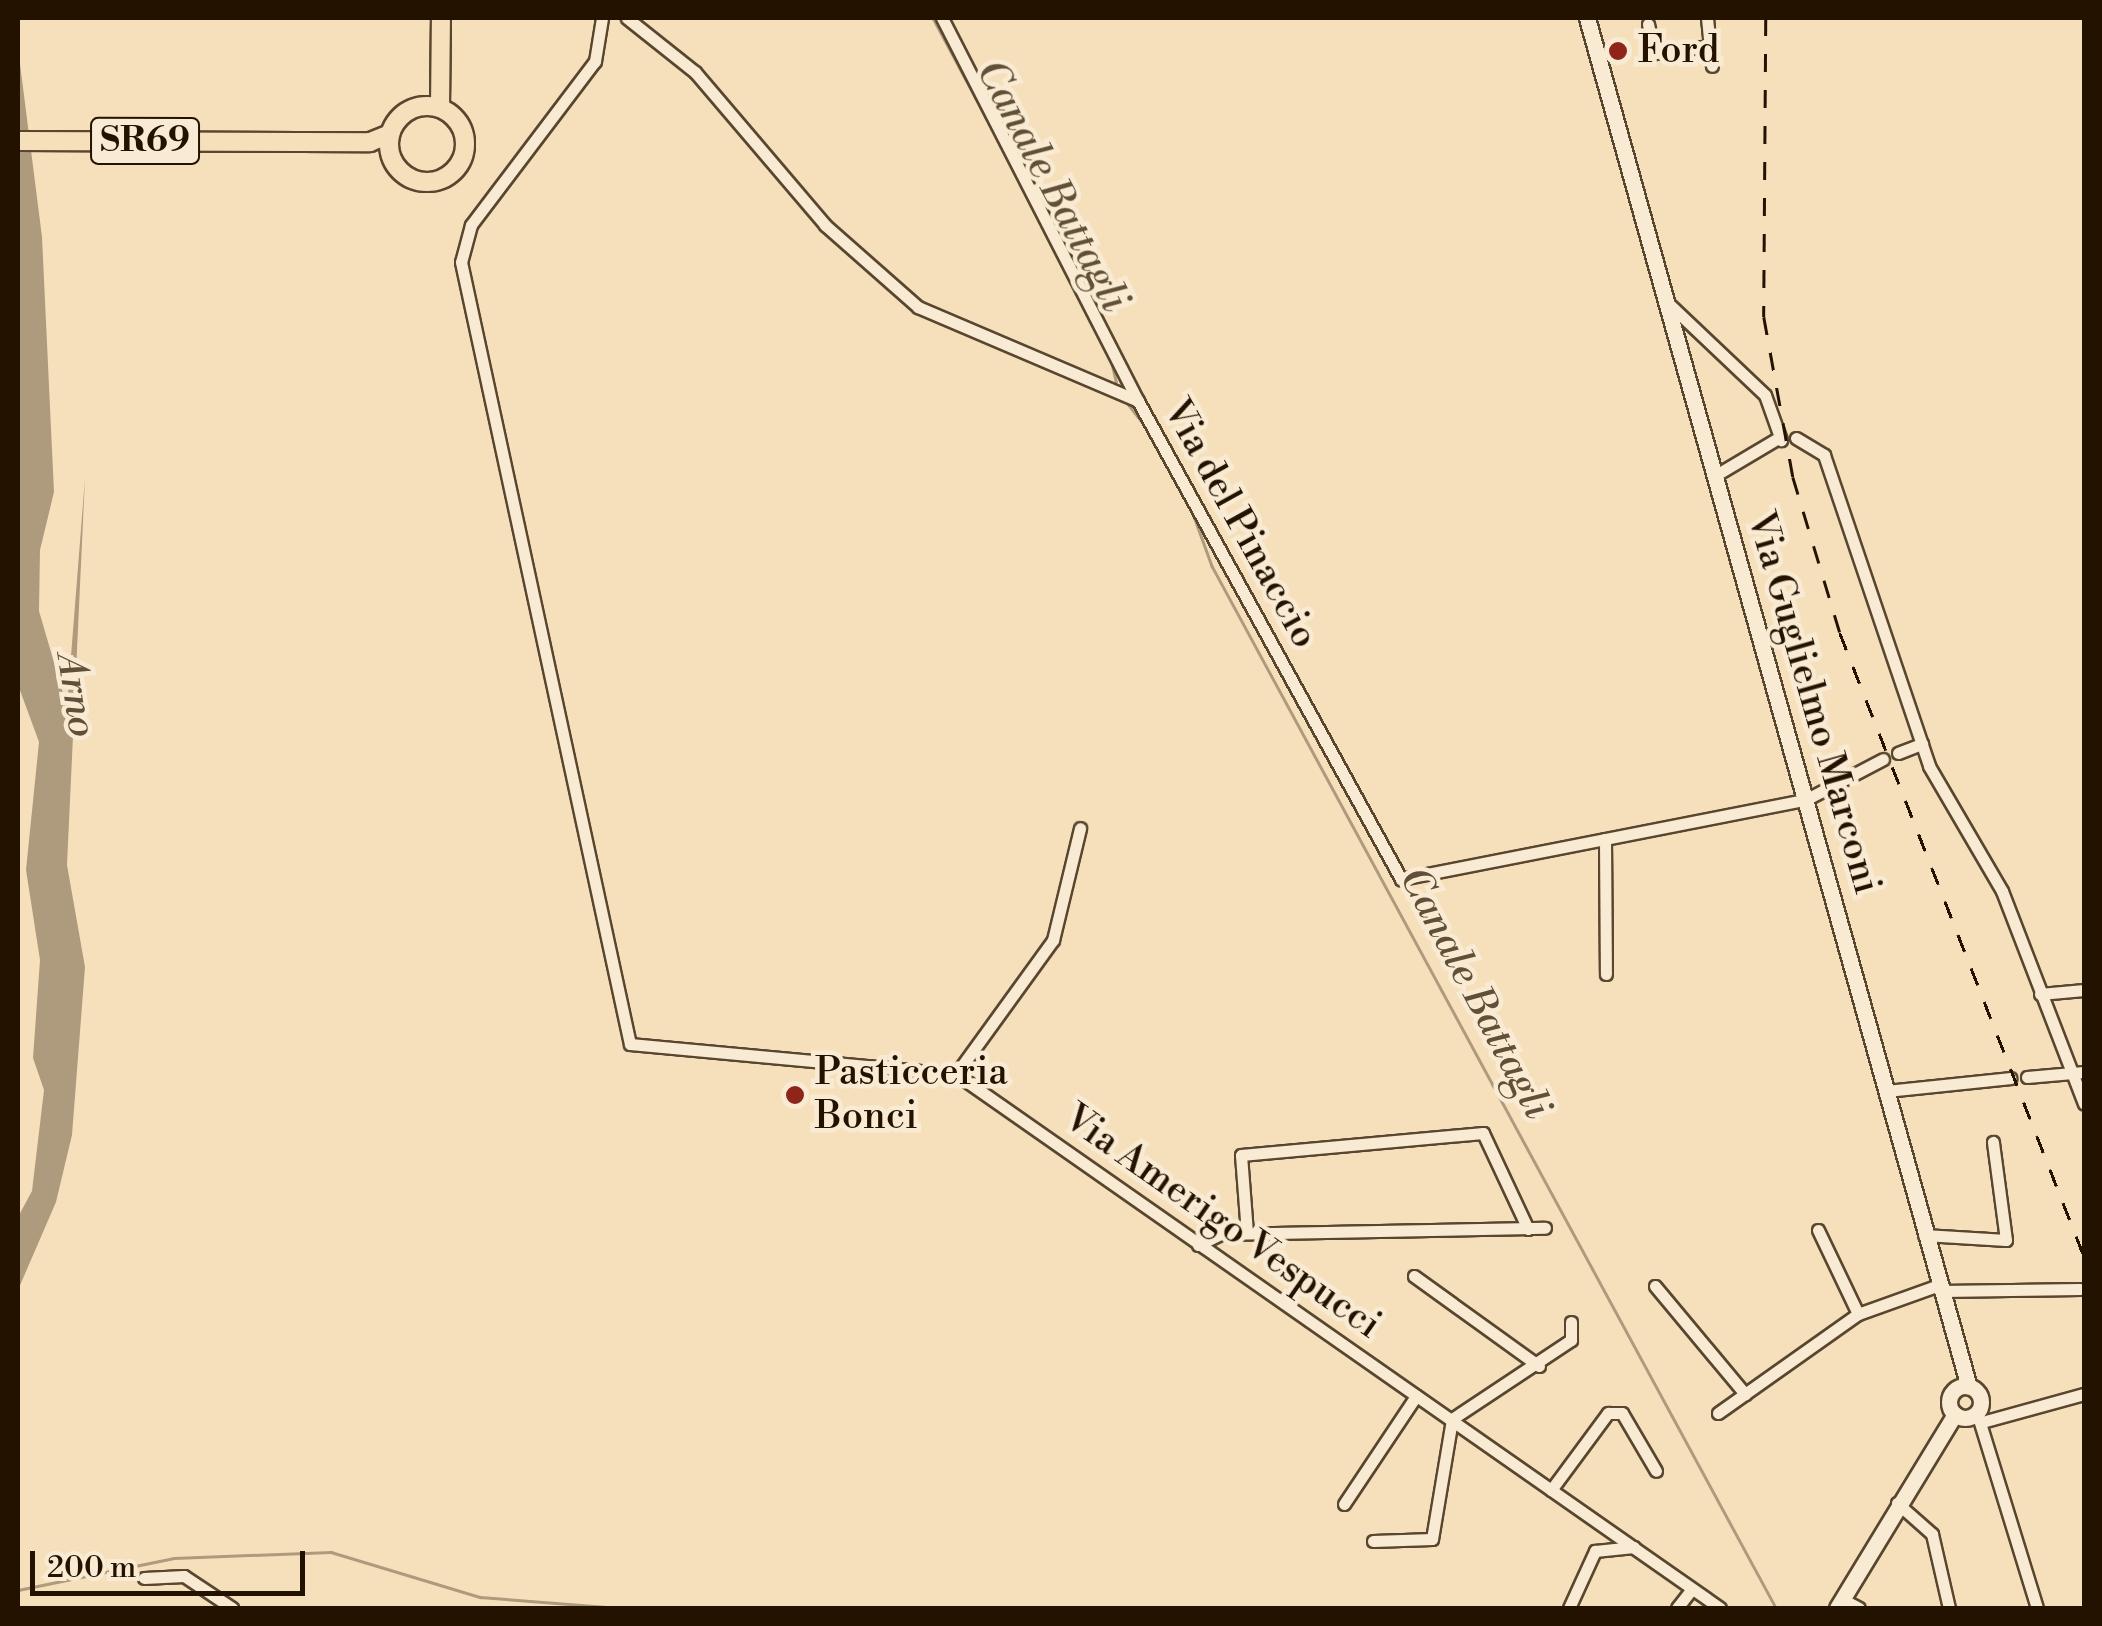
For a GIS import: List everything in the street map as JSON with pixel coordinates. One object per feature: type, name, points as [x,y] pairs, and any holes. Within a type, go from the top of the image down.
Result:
[{"type":"main road","points":[[432,107],[440,18]]},
{"type":"main road","points":[[370,142],[432,107]]},
{"type":"main road","points":[[370,142],[391,155],[417,181],[454,172],[464,136],[432,107]]},
{"type":"main road","points":[[390,134],[391,155]]},
{"type":"main road","name":"SR69","points":[[18,140],[370,142]]},
{"type":"street","name":"Via Amerigo Vespucci","points":[[602,18],[580,85],[472,224],[463,290],[630,1044],[956,1074],[1720,1608]]},
{"type":"street","name":"Via del Pinaccio","points":[[627,18],[695,72],[825,225],[918,308],[1138,401],[1400,878],[1605,839]]},
{"type":"street","points":[[942,18],[1138,401]]},
{"type":"street","name":"Via Guglielmo Marconi","points":[[1587,18],[1924,1234],[1969,1387],[1980,1398],[1979,1418]]},
{"type":"street","points":[[1707,18],[1712,66]]},
{"type":"street","points":[[1648,24],[1654,53],[1710,46]]},
{"type":"street","points":[[1669,304],[1765,395],[1778,440],[1716,474]]},
{"type":"street","points":[[1796,438],[1824,455],[1922,744],[2002,891],[2040,994],[2078,1073],[2084,1104]]},
{"type":"street","points":[[1898,753],[1922,744]]},
{"type":"street","points":[[1606,974],[1605,839],[1805,800],[1884,759]]},
{"type":"street","points":[[956,1074],[1053,940],[1080,828]]},
{"type":"street","points":[[2040,994],[2084,990]]},
{"type":"street","points":[[2026,1077],[2078,1073]]},
{"type":"street","points":[[1887,1091],[2010,1078]]},
{"type":"street","points":[[1247,1233],[1241,1155],[1483,1133],[1528,1228]]},
{"type":"street","points":[[1924,1234],[2006,1240],[1993,1142]]},
{"type":"street","points":[[1198,1245],[1247,1233],[1546,1228]]},
{"type":"street","points":[[1818,1230],[1858,1314]]},
{"type":"street","points":[[1414,1276],[1539,1366]]},
{"type":"street","points":[[1655,1286],[1745,1394]]},
{"type":"street","points":[[1718,1413],[1858,1314],[1940,1288],[2080,1289]]},
{"type":"street","points":[[1373,1540],[1432,1539],[1452,1420],[1539,1366],[1571,1340],[1570,1322]]},
{"type":"street","points":[[1859,1608],[1840,1604],[1954,1414],[1951,1397],[1969,1387]]},
{"type":"street","points":[[1954,1414],[1979,1418],[2084,1394]]},
{"type":"street","points":[[1344,1504],[1416,1396]]},
{"type":"street","points":[[1551,1490],[1608,1413],[1622,1413],[1656,1471]]},
{"type":"street","points":[[1979,1418],[2038,1608]]},
{"type":"street","points":[[1895,1507],[1932,1534],[1948,1608]]},
{"type":"street","points":[[1569,1608],[1596,1550],[1634,1546]]},
{"type":"street","points":[[144,1578],[184,1576],[232,1608]]},
{"type":"street","points":[[1677,1608],[1692,1589]]},
{"type":"shaded area","points":[[18,48],[42,237],[54,492],[40,550],[39,611],[67,707],[85,478],[67,865],[85,967],[72,1135],[56,1202],[18,1290],[18,1217],[32,1191],[44,1090],[33,1058],[40,960],[26,870],[39,742],[18,685]]},
{"type":"building","points":[[795,1084],[807,1096],[795,1108],[783,1096]]},
{"type":"waterway","name":"Canale Battagli","points":[[933,18],[1003,149]]},
{"type":"waterway","name":"Canale Battagli","points":[[1027,196],[1091,322]]},
{"type":"waterway","name":"Canale Battagli","points":[[1111,359],[1116,381]]},
{"type":"waterway","name":"Canale Battagli","points":[[1128,404],[1145,426]]},
{"type":"waterway","name":"Canale Battagli","points":[[1192,511],[1212,566],[1776,1608]]},
{"type":"waterway","points":[[18,1590],[174,1558],[331,1552],[480,1597],[620,1608]]},
{"type":"railway","points":[[1766,18],[1764,317],[1793,477],[1840,633],[2084,1256]]},
{"type":"place","name":"Ford","points":[[1618,51]]},
{"type":"place","name":"Pasticceria Bonci","points":[[795,1095]]},
{"type":"water label","name":"Arno","points":[[76,695]]}]
